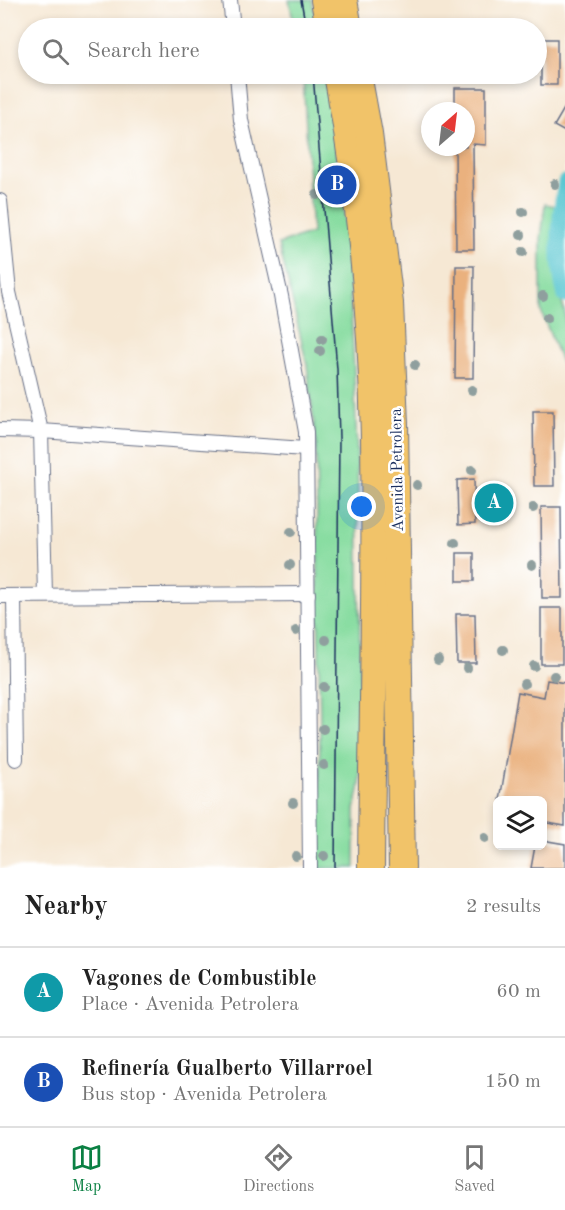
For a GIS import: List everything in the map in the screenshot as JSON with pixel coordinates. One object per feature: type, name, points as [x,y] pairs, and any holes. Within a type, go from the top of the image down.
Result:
[{"type":"highway","points":[[324,0],[327,18]]},
{"type":"highway","points":[[344,0],[347,18]]},
{"type":"highway","name":"Avenida Petrolera","points":[[339,84],[348,135],[362,248],[369,324],[374,437],[370,868]]},
{"type":"highway","name":"Avenida Petrolera","points":[[360,84],[369,134],[390,303],[395,424],[402,868]]},
{"type":"street","points":[[230,0],[232,18]]},
{"type":"street","points":[[238,84],[241,120],[281,296],[306,432],[310,868]]},
{"type":"street","points":[[0,201],[9,292],[41,431],[45,595]]},
{"type":"street","points":[[0,430],[305,449]]},
{"type":"street","points":[[16,759],[7,596],[308,594]]},
{"type":"street","points":[[0,710],[14,710]]},
{"type":"green space","points":[[289,0],[312,0],[315,18],[293,18]]},
{"type":"green space","points":[[304,84],[327,84],[346,236],[357,441],[360,785],[355,810],[355,868],[318,868],[320,731],[316,441],[307,365],[279,244],[312,233]]},
{"type":"green space","points":[[545,204],[556,206],[554,255],[558,290],[565,313],[565,372],[541,311],[541,239]]},
{"type":"building","points":[[547,39],[557,39],[557,85],[541,85],[547,84]]},
{"type":"building","points":[[455,88],[486,88],[486,145],[475,144],[475,102],[455,102]]},
{"type":"building","points":[[565,107],[565,132],[554,126]]},
{"type":"building","points":[[455,156],[473,156],[474,249],[456,249]]},
{"type":"building","points":[[456,266],[474,266],[473,378],[455,378]]},
{"type":"building","points":[[533,411],[553,411],[554,486],[534,486]]},
{"type":"building","points":[[474,479],[475,524],[458,525],[457,480]]},
{"type":"building","points":[[541,507],[561,507],[562,598],[542,598]]},
{"type":"building","points":[[457,553],[474,553],[474,581],[457,581]]},
{"type":"building","points":[[541,608],[562,608],[562,664],[541,664]]},
{"type":"building","points":[[456,614],[475,614],[476,663],[457,663]]},
{"type":"building","points":[[547,680],[565,683],[565,826],[547,823],[547,796],[501,796],[518,692],[544,697]]},
{"type":"building","points":[[547,841],[565,844],[565,868],[531,868],[534,850],[547,850]]},
{"type":"waterway","points":[[565,182],[559,239],[560,268],[565,296]]},
{"type":"tram line","points":[[301,0],[304,18]]},
{"type":"tram line","points":[[314,84],[337,369],[339,438],[335,868]]},
{"type":"place","name":"Refinería Gualberto Villarroel","points":[[337,185]]},
{"type":"place","name":"Vagones de Combustible","points":[[494,503]]}]
